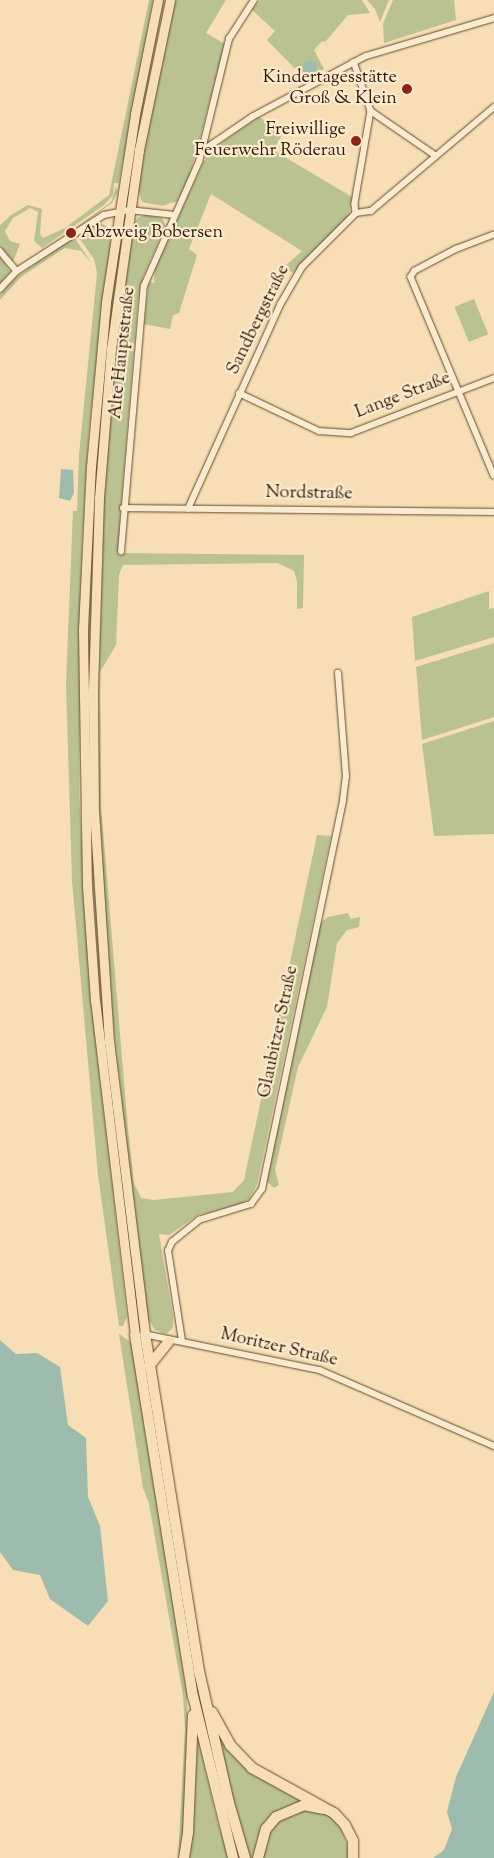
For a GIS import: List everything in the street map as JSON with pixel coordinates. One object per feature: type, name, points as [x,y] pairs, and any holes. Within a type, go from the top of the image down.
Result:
[{"type":"highway","points":[[140,1334],[149,1366],[206,1702],[229,1804],[245,1858]]},
{"type":"highway","points":[[140,1334],[193,1696],[233,1858]]},
{"type":"highway","points":[[149,1366],[169,1341]]},
{"type":"highway","points":[[184,1858],[190,1798],[193,1696]]},
{"type":"highway","points":[[206,1702],[230,1745],[252,1768],[330,1811],[345,1825],[353,1841],[353,1858]]},
{"type":"highway","points":[[258,1858],[266,1829],[283,1812],[304,1805],[330,1811]]},
{"type":"main road","points":[[140,1334],[95,1001],[84,786],[83,629],[90,467],[106,302],[120,211],[158,0]]},
{"type":"main road","points":[[140,1334],[109,1042],[94,814],[93,689],[99,498],[112,340],[129,210],[170,0]]},
{"type":"street","name":"Alte Hauptstraße","points":[[122,552],[124,508],[143,294],[202,151],[230,39],[254,0]]},
{"type":"street","points":[[202,151],[252,117],[354,62],[384,50],[494,18]]},
{"type":"street","points":[[354,62],[371,110],[355,204],[356,212]]},
{"type":"street","name":"Sandbergstraße","points":[[188,509],[295,277],[356,212],[371,211],[494,107]]},
{"type":"street","points":[[371,110],[435,155]]},
{"type":"street","points":[[0,290],[17,271],[97,219],[129,210],[175,216]]},
{"type":"street","points":[[494,235],[415,271],[412,282],[494,475]]},
{"type":"street","points":[[0,251],[17,271]]},
{"type":"street","name":"Lange Straße","points":[[240,393],[319,431],[350,433],[494,378]]},
{"type":"street","name":"Nordstraße","points":[[124,508],[494,512]]},
{"type":"street","name":"Glaubitzer Straße","points":[[182,1341],[168,1251],[172,1242],[199,1220],[251,1204],[262,1189],[344,800],[346,777],[338,673]]},
{"type":"street","name":"Moritzer Straße","points":[[140,1334],[328,1372],[494,1446]]},
{"type":"green space","points":[[149,0],[153,0],[119,183],[114,183],[113,195],[104,205],[42,248],[34,241],[38,212],[30,208],[13,218],[5,231],[10,241],[20,244],[13,262],[0,246],[0,225],[11,215],[28,205],[42,209],[40,234],[43,238],[65,228],[109,195]]},
{"type":"green space","points":[[162,0],[164,0],[127,184],[139,115]]},
{"type":"green space","points":[[173,0],[226,0],[206,33],[225,44],[189,179],[177,201],[162,206],[142,202],[137,185]]},
{"type":"green space","points":[[260,0],[362,0],[370,13],[348,15],[326,41],[321,42],[314,50],[324,69],[306,80],[267,40],[275,31],[252,10]]},
{"type":"green space","points":[[367,0],[389,0],[380,22],[375,9]]},
{"type":"green space","points":[[393,0],[454,0],[456,20],[384,43],[383,24]]},
{"type":"green space","points":[[259,117],[284,132],[273,150],[352,197],[349,216],[293,273],[284,267],[302,251],[211,194],[189,249],[197,255],[179,313],[173,315],[170,329],[144,324],[149,282],[154,283],[155,268],[204,161],[211,150]]},
{"type":"green space","points":[[116,187],[118,192],[112,203],[62,238],[111,202]]},
{"type":"green space","points":[[146,215],[162,218],[166,226],[143,277],[138,300],[120,516],[120,553],[304,555],[303,608],[297,609],[297,581],[294,571],[278,563],[123,565],[119,575],[116,645],[100,672],[101,806],[128,1129],[134,1183],[141,1198],[154,1200],[233,1192],[244,1180],[317,835],[331,836],[257,1185],[249,1199],[241,1204],[198,1215],[169,1235],[159,1234],[173,1316],[173,1328],[166,1334],[155,1330],[146,1315],[107,970],[97,792],[102,523],[111,393],[132,225],[139,217]]},
{"type":"green space","points":[[101,223],[109,228],[111,237],[89,429],[82,543],[79,794],[92,1008],[127,1317],[123,1326],[119,1326],[98,1175],[72,881],[66,683],[73,511],[77,511],[79,455],[97,273],[94,259],[77,235]]},
{"type":"green space","points":[[120,233],[122,233],[99,431],[93,542],[89,687],[90,805],[102,996],[138,1325],[100,996],[88,806],[86,687],[90,542],[105,348]]},
{"type":"green space","points":[[74,237],[92,264],[81,251],[65,248],[22,276],[0,300],[0,294],[15,278]]},
{"type":"green space","points":[[0,255],[10,272],[0,284]]},
{"type":"green space","points":[[474,299],[488,334],[469,342],[455,307]]},
{"type":"green space","points":[[489,591],[489,609],[494,608],[494,637],[415,661],[412,617]]},
{"type":"green space","points":[[494,643],[494,717],[422,740],[416,667]]},
{"type":"green space","points":[[494,721],[494,834],[434,836],[422,744]]},
{"type":"green space","points":[[348,913],[351,919],[360,917],[359,927],[347,930],[337,943],[327,1007],[298,1067],[275,1170],[279,1185],[274,1188],[267,1182],[320,923],[328,917]]},
{"type":"green space","points":[[119,1334],[131,1342],[187,1694],[188,1779],[181,1858],[178,1858],[185,1729],[183,1696],[149,1504],[143,1488]]},
{"type":"green space","points":[[218,1732],[226,1746],[312,1802],[294,1804],[271,1816],[257,1839],[254,1858],[250,1858],[235,1808]]},
{"type":"green space","points":[[198,1740],[218,1824],[229,1858],[188,1858]]},
{"type":"green space","points":[[302,1808],[323,1811],[340,1826],[348,1847],[348,1858],[261,1858],[262,1846],[275,1822]]},
{"type":"shaded area","points":[[310,60],[315,62],[317,67],[315,72],[310,74],[305,72],[303,67],[305,62]]},
{"type":"shaded area","points":[[61,469],[73,470],[74,493],[70,501],[59,498]]},
{"type":"shaded area","points":[[0,1340],[16,1354],[37,1353],[60,1367],[68,1425],[86,1438],[88,1497],[100,1526],[108,1601],[88,1626],[50,1599],[40,1575],[13,1570],[0,1552]]},
{"type":"shaded area","points":[[494,1692],[494,1858],[433,1858],[444,1850],[452,1829],[447,1812],[456,1777]]},
{"type":"place","name":"Kindertagesstätte Groß & Klein","points":[[407,89]]},
{"type":"place","name":"Freiwillige Feuerwehr Röderau","points":[[356,141]]},
{"type":"place","name":"Abzweig Bobersen","points":[[71,233]]}]
